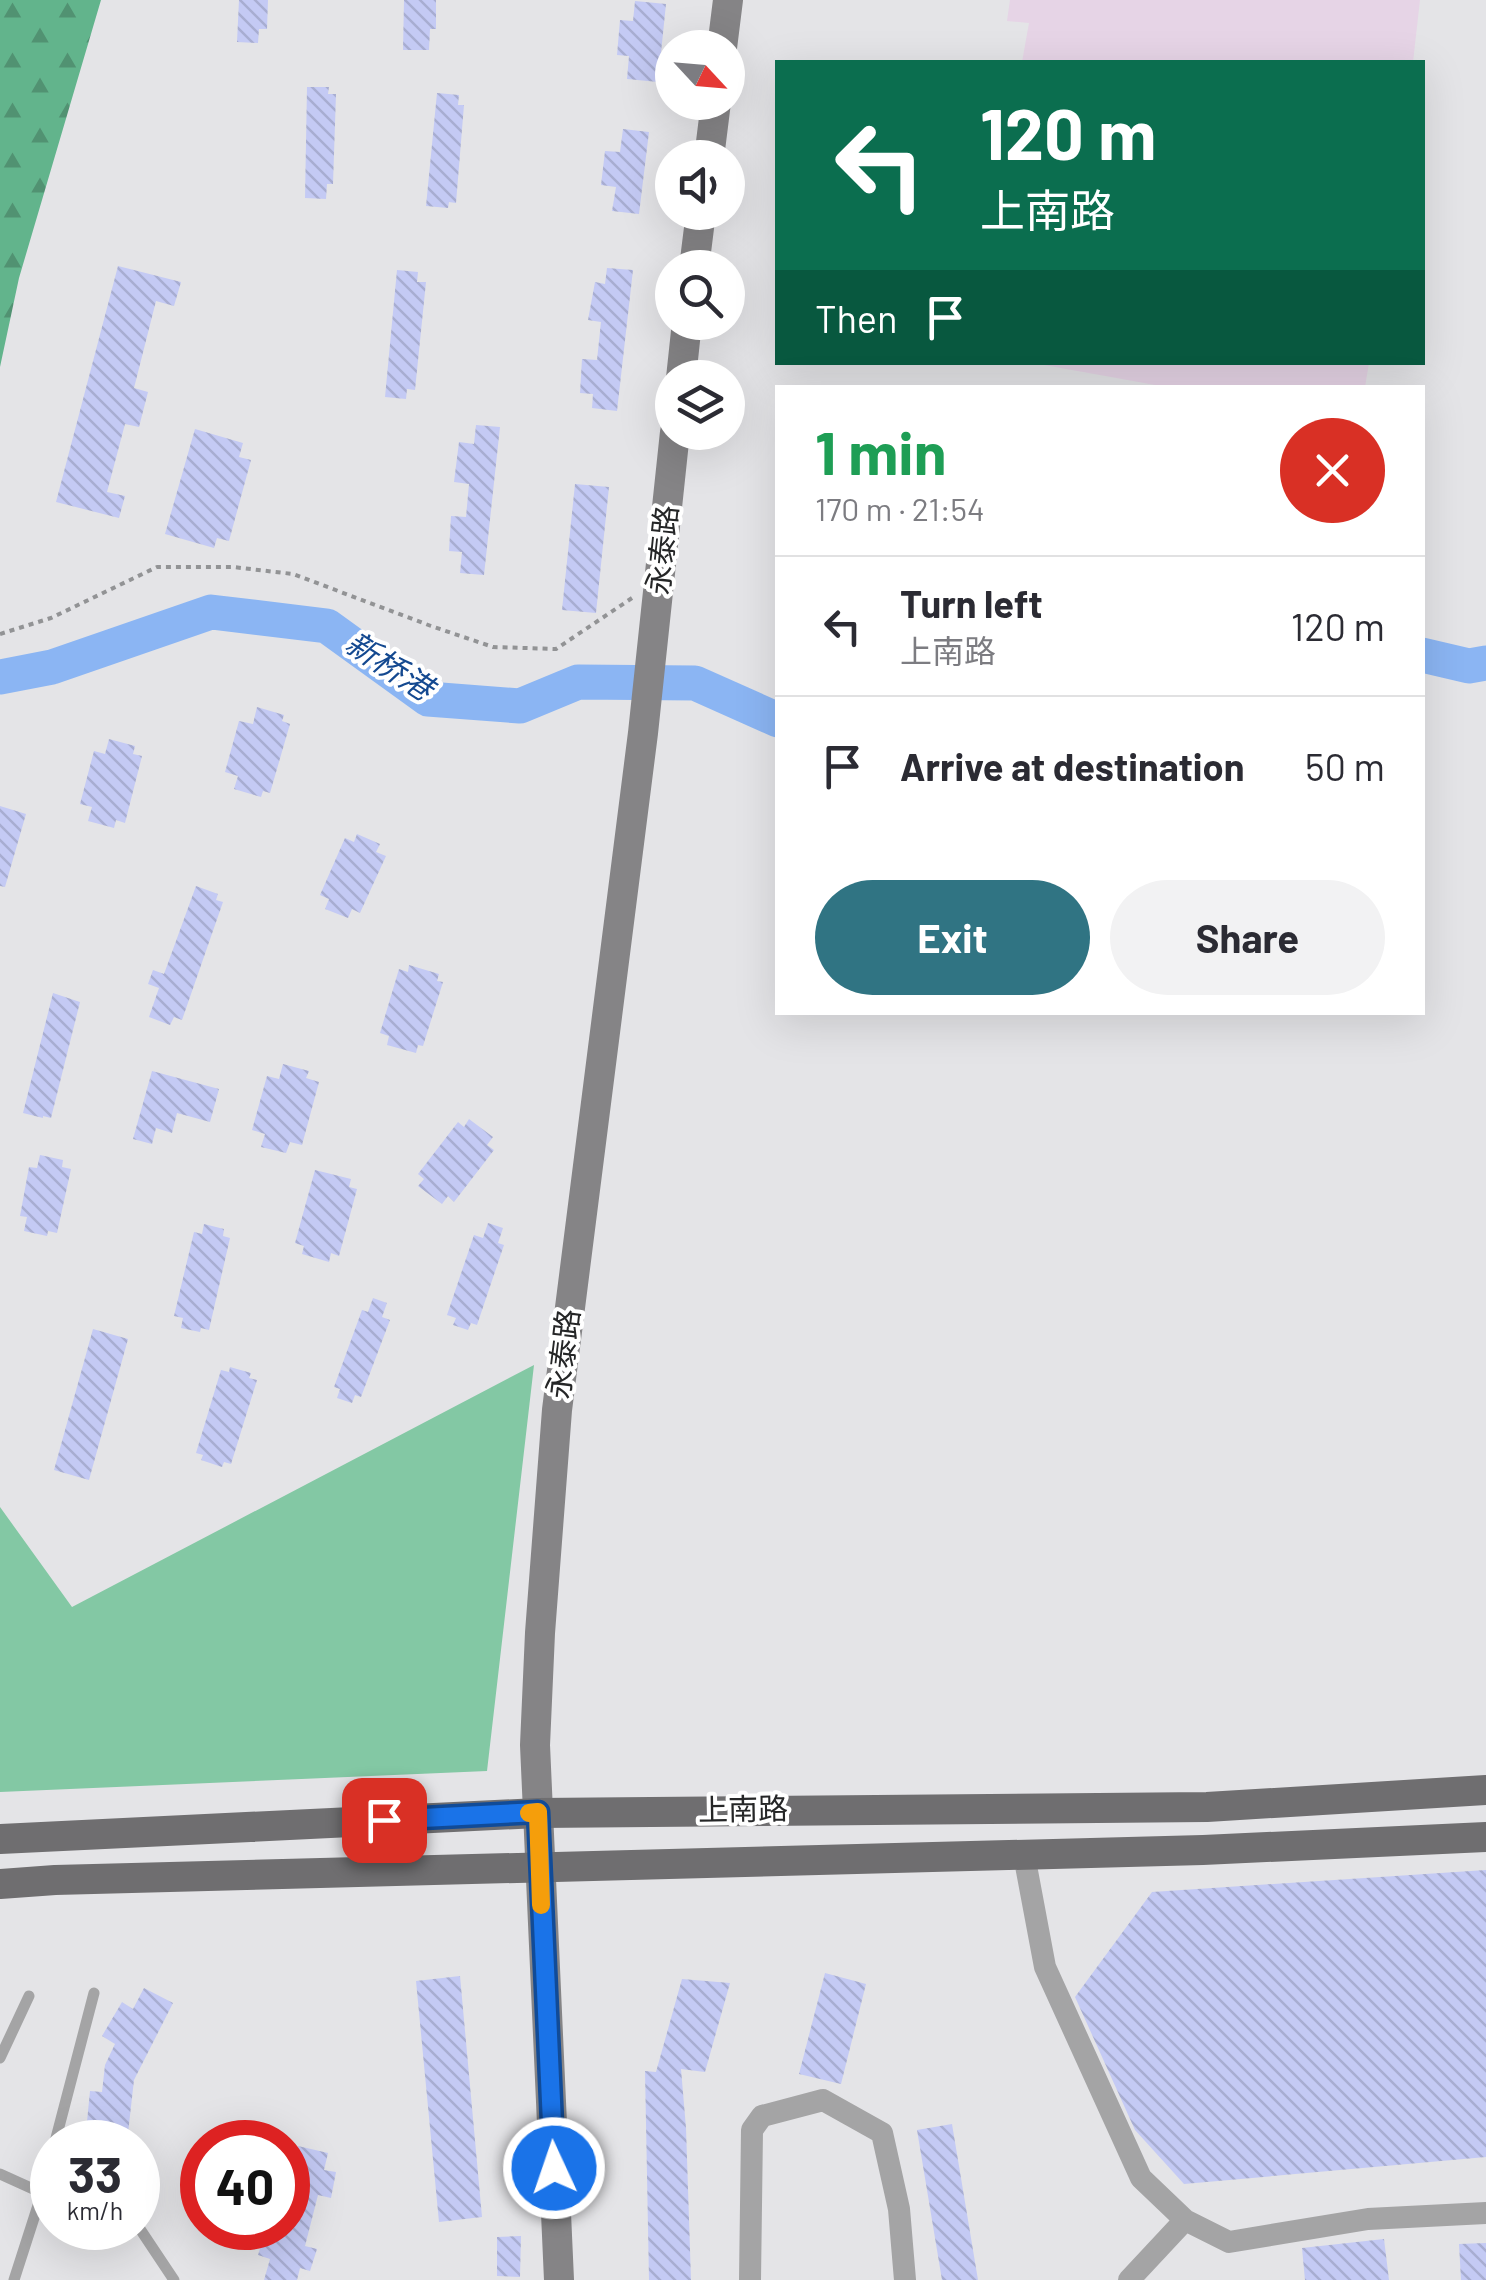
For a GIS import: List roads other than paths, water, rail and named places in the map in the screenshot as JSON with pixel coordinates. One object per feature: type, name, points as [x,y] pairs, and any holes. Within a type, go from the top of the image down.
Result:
[{"type":"main road","name":"上南路","points":[[0,1838],[538,1812],[1206,1808],[1486,1790]]},
{"type":"main road","name":"上南路","points":[[0,1884],[1203,1850],[1486,1837]]},
{"type":"street","points":[[724,30],[728,0]]},
{"type":"street","name":"永泰路","points":[[558,2280],[535,1745],[540,1634],[557,1410],[674,450]]},
{"type":"street","points":[[1024,1855],[1046,1967],[1141,2178],[1185,2220],[1229,2242],[1368,2219],[1486,2213]]},
{"type":"street","points":[[750,2280],[752,2130],[762,2116],[823,2100],[882,2132],[899,2209],[905,2280]]},
{"type":"street","points":[[1128,2280],[1185,2220]]},
{"type":"lane","points":[[61,2120],[94,1993]]},
{"type":"lane","points":[[0,2058],[28,1996]]},
{"type":"lane","points":[[0,2174],[30,2187]]},
{"type":"lane","points":[[14,2280],[30,2239]]},
{"type":"lane","points":[[154,2250],[174,2280]]},
{"type":"waterway","name":"新桥港","points":[[0,677],[52,667],[211,612],[327,626],[428,699],[520,706],[578,682],[695,683],[775,719]]},
{"type":"waterway","name":"新桥港","points":[[1425,656],[1469,666],[1486,663]]}]
